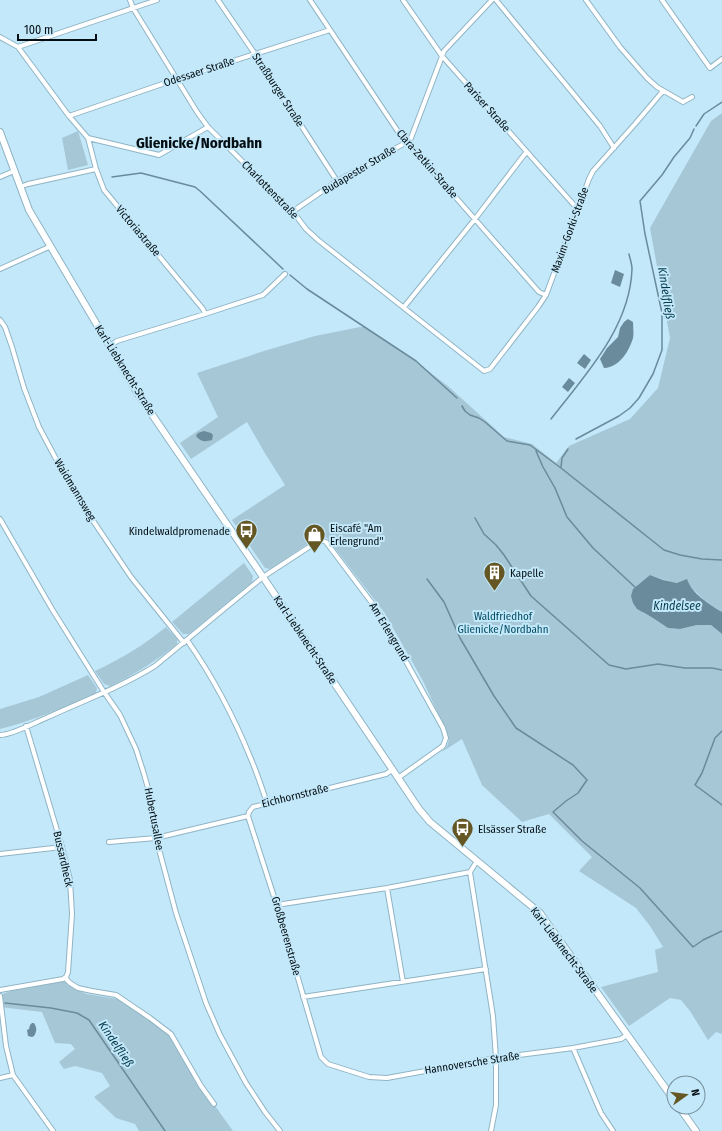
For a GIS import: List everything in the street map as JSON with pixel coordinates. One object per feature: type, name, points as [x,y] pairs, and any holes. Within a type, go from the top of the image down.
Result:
[{"type":"street","name":"Charlottenstraße","points":[[130,0],[133,8],[197,112],[208,127],[318,240],[483,370]]},
{"type":"street","points":[[18,47],[158,0]]},
{"type":"street","name":"Straßburger Straße","points":[[218,0],[255,54],[337,181]]},
{"type":"street","name":"Clara-Zetkin-Straße","points":[[310,0],[403,139],[539,292],[546,294]]},
{"type":"street","name":"Pariser Straße","points":[[403,0],[442,56],[574,205],[579,207]]},
{"type":"street","name":"Budapester Straße","points":[[292,212],[337,181],[407,142],[411,138],[444,51],[492,0]]},
{"type":"street","points":[[496,0],[600,126],[614,148]]},
{"type":"street","points":[[586,0],[620,47],[647,78],[657,87],[683,102],[692,96]]},
{"type":"street","points":[[662,0],[710,68],[722,59]]},
{"type":"street","name":"Odessaer Straße","points":[[69,116],[177,79],[330,30]]},
{"type":"street","points":[[0,37],[18,47],[69,116],[88,138],[159,155],[208,127]]},
{"type":"street","name":"Maxim-Gorki-Straße","points":[[483,370],[490,369],[538,307],[546,294],[593,171],[663,91]]},
{"type":"street","name":"Karl-Liebknecht-Straße","points":[[0,132],[29,210],[138,394],[264,577],[424,816],[540,913],[666,1089]]},
{"type":"street","name":"Victoriastraße","points":[[88,138],[96,169],[104,190],[203,309],[205,314]]},
{"type":"street","points":[[404,307],[524,155],[528,152]]},
{"type":"street","points":[[20,187],[96,169]]},
{"type":"street","points":[[0,177],[14,171]]},
{"type":"street","points":[[0,269],[51,246]]},
{"type":"street","points":[[110,346],[117,341],[263,295],[285,274]]},
{"type":"street","name":"Waidmannsweg","points":[[0,320],[12,347],[24,388],[39,427],[73,491],[131,577],[203,662],[228,707],[251,759],[267,803]]},
{"type":"street","name":"Hubertusallee","points":[[0,519],[52,609],[120,715],[136,749],[151,799],[156,838],[176,913],[206,1003],[220,1035],[246,1083],[264,1112],[280,1131]]},
{"type":"street","name":"Am Erlengrund","points":[[264,577],[312,544],[324,540],[378,611],[443,728],[446,738],[443,746],[398,778]]},
{"type":"street","points":[[0,735],[4,735],[26,726],[104,692],[155,666],[264,577]]},
{"type":"street","name":"Bussardheck","points":[[26,726],[62,847],[70,880],[71,938],[68,972],[66,977]]},
{"type":"street","name":"Eichhornstraße","points":[[109,842],[156,838],[248,816],[253,807],[386,774],[392,770]]},
{"type":"street","name":"Großbeerenstraße","points":[[248,816],[277,906],[321,1057]]},
{"type":"street","points":[[0,854],[62,847]]},
{"type":"street","points":[[477,861],[470,872],[493,1016],[496,1058],[496,1106],[491,1131]]},
{"type":"street","points":[[277,906],[388,888],[470,872]]},
{"type":"street","points":[[388,888],[403,982]]},
{"type":"street","points":[[303,997],[486,969]]},
{"type":"street","points":[[0,990],[59,980],[66,977],[70,983],[78,988],[116,995],[171,1034],[201,1086],[214,1104]]},
{"type":"street","points":[[0,997],[6,1046],[13,1075],[53,1131]]},
{"type":"street","name":"Hannoversche Straße","points":[[321,1057],[328,1064],[369,1077],[387,1078],[496,1058],[573,1048],[621,1039],[627,1035]]},
{"type":"street","points":[[573,1048],[601,1113],[612,1131]]},
{"type":"street","points":[[0,1078],[13,1075]]},
{"type":"street","points":[[685,1115],[696,1131]]},
{"type":"green space","name":"Waldfriedhof Glienicke/Nordbahn","points":[[722,113],[722,612],[704,600],[689,585],[650,575],[633,589],[643,613],[668,628],[680,629],[697,625],[711,625],[722,634],[722,1034],[716,1032],[708,1040],[690,1011],[681,1000],[670,998],[629,1026],[601,987],[658,972],[655,950],[663,947],[650,926],[636,908],[579,871],[592,857],[549,814],[522,822],[482,785],[462,739],[442,752],[448,744],[448,735],[423,681],[384,612],[327,538],[321,535],[270,569],[265,568],[232,520],[285,485],[247,422],[191,459],[180,443],[218,417],[197,373],[315,336],[360,327],[364,327],[436,377],[504,437],[532,444],[556,463],[569,446],[630,419],[658,388],[670,338],[650,228],[711,121]]},
{"type":"green space","points":[[78,131],[88,165],[68,170],[62,138]]},
{"type":"green space","points":[[244,563],[253,576],[252,582],[189,634],[183,634],[172,622]]},
{"type":"green space","points":[[166,627],[177,639],[177,644],[153,662],[128,677],[110,686],[104,684],[95,671],[132,651]]},
{"type":"green space","points":[[88,675],[97,688],[96,693],[36,718],[0,729],[0,709],[39,697]]},
{"type":"green space","points":[[64,981],[86,994],[118,999],[162,1028],[170,1036],[233,1131],[139,1131],[135,1124],[116,1118],[94,1097],[110,1086],[102,1073],[75,1066],[64,1069],[59,1062],[75,1049],[71,1044],[55,1043],[42,1012],[0,1007],[0,995],[16,989]]},
{"type":"water","points":[[615,270],[624,274],[620,287],[611,283]]},
{"type":"water","points":[[628,319],[633,322],[633,338],[629,348],[623,358],[615,365],[604,368],[600,359],[607,348],[618,337],[620,328]]},
{"type":"water","points":[[584,354],[591,360],[585,369],[577,363]]},
{"type":"water","points":[[569,378],[575,383],[568,392],[562,387]]},
{"type":"water","points":[[204,431],[213,435],[212,440],[203,441],[196,436],[198,433]]},
{"type":"water","name":"Kindelsee","points":[[650,575],[677,583],[687,579],[697,594],[722,612],[722,634],[711,625],[697,625],[680,629],[668,628],[637,609],[631,596],[633,589]]},
{"type":"water","points":[[32,1023],[36,1026],[36,1033],[32,1037],[28,1036],[27,1030]]},
{"type":"waterway","name":"Kindelfließ","points":[[696,126],[704,114],[722,102]]},
{"type":"waterway","name":"Kindelfließ","points":[[576,439],[619,416],[630,408],[639,398],[653,374],[662,350],[662,313],[645,234],[640,201],[690,138],[694,129]]},
{"type":"waterway","points":[[112,177],[141,173],[195,187],[283,269]]},
{"type":"waterway","name":"Kindelfließ","points":[[551,419],[604,350],[614,331],[623,311],[629,291],[632,269],[629,254]]},
{"type":"waterway","points":[[290,275],[307,289],[416,361],[457,398]]},
{"type":"waterway","name":"Kindelfließ","points":[[462,406],[470,415],[485,422],[507,441],[530,445],[664,550],[702,559],[722,560]]},
{"type":"waterway","points":[[561,467],[562,458],[568,449]]},
{"type":"waterway","points":[[536,451],[555,488],[567,517],[593,548],[636,588]]},
{"type":"waterway","points":[[475,518],[484,534],[504,555],[531,596],[609,665],[626,669],[658,664],[685,668],[712,668],[722,670]]},
{"type":"waterway","points":[[427,579],[444,602],[460,638],[494,696],[516,728],[573,765],[587,780],[578,793],[553,812],[582,841],[640,888],[693,947],[703,940],[722,931]]},
{"type":"waterway","points":[[722,731],[715,738],[702,773],[695,785],[722,805]]},
{"type":"waterway","name":"Kindelfließ","points":[[5,1003],[51,1008],[77,1013],[89,1020],[165,1131]]},
{"type":"place","name":"Kindelwaldpromenade","points":[[246,550]]},
{"type":"place","name":"Eiscafé \"Am Erlengrund\"","points":[[314,554]]},
{"type":"place","name":"Kapelle","points":[[494,592]]},
{"type":"place","name":"Elsässer Straße","points":[[463,848]]},
{"type":"district","name":"Glienicke/Nordbahn","points":[[199,143]]}]
